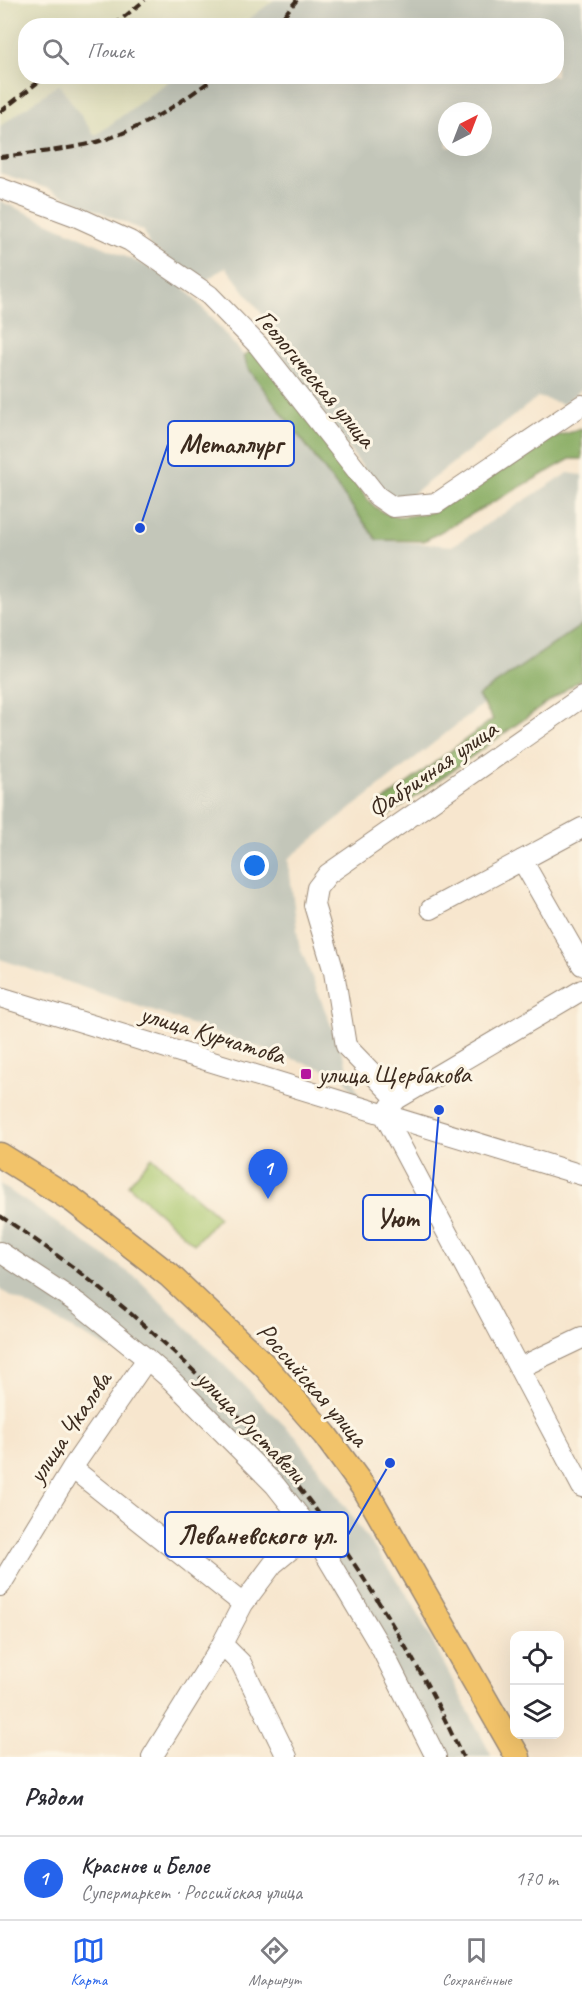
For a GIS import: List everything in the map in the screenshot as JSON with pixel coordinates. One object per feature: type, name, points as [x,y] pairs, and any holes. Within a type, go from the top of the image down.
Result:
[{"type":"main road","name":"Российская улица","points":[[0,1141],[81,1191],[176,1266],[273,1357],[334,1428],[375,1484],[510,1720]]},
{"type":"main road","name":"Российская улица","points":[[0,1155],[74,1201],[169,1275],[264,1365],[325,1435],[366,1491],[518,1757]]},
{"type":"main road","points":[[522,1739],[531,1757]]},
{"type":"street","name":"Геологическая улица","points":[[0,188],[75,216],[130,241],[208,295],[258,345],[377,496],[393,507],[437,503],[582,405]]},
{"type":"street","name":"Фабричная улица","points":[[391,1107],[346,1046],[334,972],[314,905],[317,888],[328,874],[582,697]]},
{"type":"street","points":[[431,909],[582,828]]},
{"type":"street","points":[[522,860],[582,965]]},
{"type":"street","points":[[582,990],[391,1107],[519,1368],[582,1487]]},
{"type":"street","name":"улица Курчатова","points":[[0,997],[391,1107],[582,1174]]},
{"type":"street","name":"улица Руставели","points":[[0,1252],[79,1304],[147,1359],[171,1380],[275,1485],[312,1532],[381,1648],[436,1757]]},
{"type":"street","points":[[519,1368],[582,1338]]},
{"type":"street","name":"улица Чкалова","points":[[0,1586],[72,1468],[147,1359]]},
{"type":"street","points":[[72,1468],[243,1604]]},
{"type":"street","points":[[152,1757],[222,1644],[243,1604],[273,1564],[312,1532]]},
{"type":"street","points":[[222,1644],[241,1663],[286,1757]]},
{"type":"shaded area","points":[[0,0],[274,0],[250,18],[18,18],[18,84],[59,84],[0,126]]},
{"type":"shaded area","points":[[274,0],[582,0],[582,389],[563,404],[538,397],[405,500],[385,497],[275,350],[284,343],[226,267],[202,283],[149,245],[144,231],[49,189],[0,173],[0,126],[59,84],[95,136],[165,84],[564,84],[564,18],[250,18]]},
{"type":"shaded area","points":[[59,84],[165,84],[95,136]]},
{"type":"shaded area","points":[[0,201],[178,280],[244,356],[377,540],[452,546],[568,473],[582,475],[582,625],[288,859],[299,945],[364,1108],[343,1076],[0,959]]},
{"type":"shaded area","points":[[0,1184],[138,1279],[297,1438],[412,1602],[492,1757],[439,1757],[260,1463],[162,1371],[132,1361],[0,1290]]},
{"type":"green space","points":[[254,348],[369,501],[384,513],[408,516],[435,511],[546,439],[582,429],[582,459],[570,459],[424,541],[377,540],[248,368],[244,356]]},
{"type":"green space","points":[[582,625],[582,678],[385,818],[377,806],[493,719],[478,696]]},
{"type":"green space","points":[[152,1157],[219,1217],[194,1244],[128,1185]]},
{"type":"railway","points":[[123,18],[145,0]]},
{"type":"railway","points":[[282,18],[297,0]]},
{"type":"railway","points":[[0,112],[36,84]]},
{"type":"railway","points":[[0,157],[76,147],[116,136],[161,114],[206,84]]},
{"type":"railway","points":[[0,1216],[46,1247],[134,1317],[176,1354],[255,1435],[325,1522],[363,1577],[426,1682],[463,1757]]},
{"type":"place","name":"Металлург","points":[[140,528]]},
{"type":"place","name":"улица Щербакова","points":[[306,1074]]},
{"type":"place","name":"Уют","points":[[439,1110]]},
{"type":"place","name":"Красное и Белое","points":[[268,1199]]},
{"type":"place","name":"Леваневского ул.","points":[[390,1463]]}]
